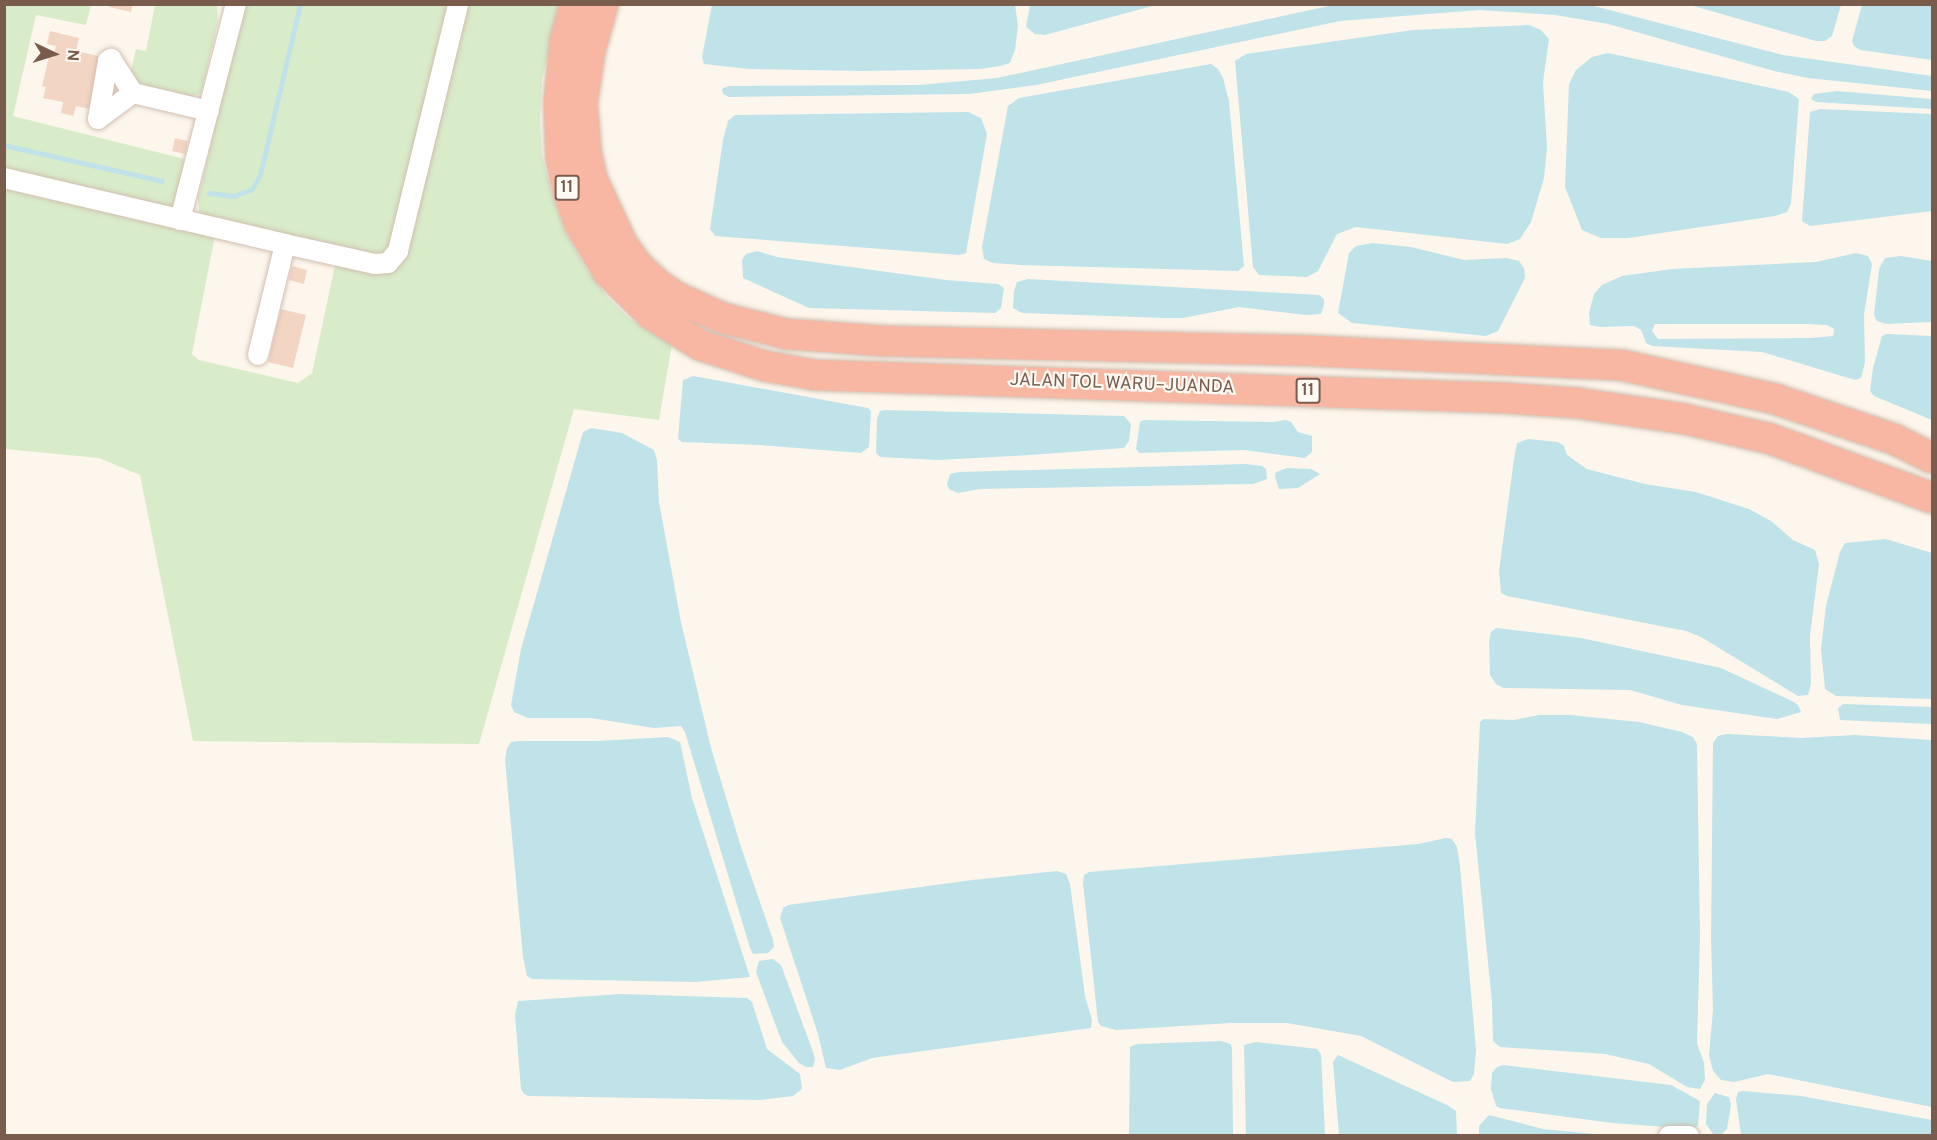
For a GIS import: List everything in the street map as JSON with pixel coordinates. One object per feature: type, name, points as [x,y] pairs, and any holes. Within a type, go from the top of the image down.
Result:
[{"type":"highway","name":"JALAN TOL WARU–JUANDA","points":[[574,4],[565,41],[559,101],[561,158],[568,192],[579,223],[608,272],[651,314],[700,345],[744,359],[815,375],[1493,397],[1577,403],[1685,419],[1772,440],[1869,473],[1932,498]]},
{"type":"highway","name":"JALAN TOL WARU–JUANDA","points":[[603,4],[590,51],[582,103],[586,151],[592,179],[622,244],[638,266],[657,284],[676,297],[723,318],[788,334],[883,341],[1313,351],[1621,365],[1775,399],[1894,439],[1932,458]]},
{"type":"lane","points":[[220,4],[231,27]]},
{"type":"lane","points":[[180,220],[236,4]]},
{"type":"lane","points":[[4,178],[375,264],[388,263],[395,257],[458,4]]},
{"type":"lane","points":[[133,93],[209,111]]},
{"type":"lane","points":[[258,355],[285,244]]},
{"type":"lane","points":[[1669,1136],[1689,1136]]},
{"type":"green space","points":[[5,5],[91,5],[86,25],[36,15],[13,116],[189,160],[179,198],[172,210],[5,174]]},
{"type":"green space","points":[[155,5],[217,5],[218,22],[201,94],[190,96],[145,86],[134,80],[131,70],[136,49],[146,51]]},
{"type":"green space","points":[[244,5],[560,5],[542,79],[540,120],[542,156],[552,193],[565,231],[586,268],[608,298],[629,318],[672,344],[659,420],[574,409],[479,744],[193,741],[140,475],[99,458],[5,449],[5,186],[215,235],[192,354],[199,360],[298,383],[312,373],[337,256],[211,227],[199,212],[198,199]]},
{"type":"water","points":[[1015,4],[1018,26],[1015,50],[1010,63],[1000,66],[980,69],[863,71],[749,69],[704,64],[702,57],[712,5]]},
{"type":"water","points":[[1030,4],[1156,5],[1045,35],[1035,34],[1026,27]]},
{"type":"water","points":[[1338,4],[1590,5],[1783,55],[1932,76],[1932,91],[1808,78],[1774,71],[1608,24],[1555,15],[1479,10],[1340,21],[1036,85],[969,94],[729,97],[723,94],[722,89],[728,86],[919,85],[997,78]]},
{"type":"water","points":[[1690,5],[1841,5],[1832,36],[1825,41],[1816,41]]},
{"type":"water","points":[[1862,5],[1932,5],[1932,60],[1860,50],[1854,46],[1852,41]]},
{"type":"water","points":[[1529,25],[1541,30],[1549,39],[1543,82],[1547,147],[1544,178],[1531,222],[1520,239],[1507,244],[1356,227],[1337,234],[1318,271],[1307,277],[1259,275],[1253,267],[1235,61],[1246,54],[1413,30]]},
{"type":"water","points":[[1608,53],[1789,92],[1799,99],[1791,204],[1787,212],[1775,216],[1628,238],[1601,238],[1582,230],[1565,187],[1569,84],[1576,70],[1592,57]]},
{"type":"water","points":[[1211,64],[1218,69],[1223,78],[1229,101],[1244,266],[1238,271],[1020,265],[993,263],[984,259],[982,247],[1008,106],[1019,98]]},
{"type":"water","points":[[1837,91],[1932,99],[1932,109],[1816,102],[1811,99],[1814,94]]},
{"type":"water","points":[[1820,109],[1932,114],[1932,211],[1810,226],[1802,221],[1810,112]]},
{"type":"water","points":[[968,112],[981,118],[987,134],[966,253],[959,255],[715,236],[710,229],[723,140],[728,121],[735,115]]},
{"type":"water","points":[[1373,243],[1411,247],[1464,260],[1507,258],[1519,261],[1524,268],[1525,278],[1498,331],[1486,336],[1352,323],[1338,313],[1349,253],[1356,246]]},
{"type":"water","points":[[757,251],[777,257],[946,280],[998,284],[1004,288],[1001,308],[995,313],[809,308],[743,278],[742,260],[746,254]]},
{"type":"water","points":[[1856,253],[1868,256],[1872,264],[1864,315],[1865,362],[1861,378],[1855,380],[1762,352],[1652,346],[1646,343],[1641,330],[1634,326],[1590,325],[1589,313],[1594,294],[1602,285],[1622,276],[1672,269],[1816,262]],"holes":[[[1655,324],[1827,325],[1834,329],[1833,336],[1658,339],[1652,331]]]},
{"type":"water","points":[[1901,256],[1932,261],[1932,322],[1886,324],[1877,321],[1874,315],[1879,269],[1885,258]]},
{"type":"water","points":[[1028,279],[1319,295],[1324,299],[1324,305],[1321,314],[1306,315],[1239,307],[1183,318],[1022,313],[1013,308],[1014,291],[1017,282]]},
{"type":"water","points":[[1887,334],[1932,336],[1932,420],[1874,396],[1870,391],[1873,368],[1882,336]]},
{"type":"water","points":[[693,376],[868,408],[871,411],[869,447],[861,453],[682,442],[678,439],[683,380]]},
{"type":"water","points":[[880,411],[1124,416],[1131,424],[1129,441],[1124,448],[938,460],[880,457],[876,453],[877,419]]},
{"type":"water","points":[[1144,420],[1273,422],[1286,420],[1291,422],[1298,432],[1312,436],[1312,452],[1305,458],[1244,450],[1139,453],[1136,449],[1140,422]]},
{"type":"water","points":[[591,428],[622,433],[654,450],[657,460],[659,502],[681,622],[711,748],[741,847],[773,940],[774,947],[768,953],[753,954],[750,948],[685,732],[681,726],[654,728],[591,718],[528,718],[514,712],[511,705],[521,649],[583,432]]},
{"type":"water","points":[[1528,439],[1558,442],[1564,446],[1567,455],[1587,469],[1645,484],[1696,492],[1749,509],[1771,521],[1793,540],[1815,550],[1819,564],[1810,636],[1811,684],[1808,695],[1798,696],[1701,637],[1686,631],[1501,593],[1499,571],[1514,459],[1517,443]]},
{"type":"water","points":[[1246,464],[1262,466],[1266,469],[1267,479],[1253,484],[980,489],[958,493],[949,489],[947,484],[950,474],[959,472]]},
{"type":"water","points":[[1287,468],[1311,469],[1320,474],[1298,488],[1279,489],[1275,477],[1276,472]]},
{"type":"water","points":[[1886,539],[1932,553],[1932,699],[1836,696],[1825,689],[1821,649],[1826,606],[1840,552],[1845,543]]},
{"type":"water","points":[[1496,628],[1581,638],[1721,668],[1792,701],[1798,705],[1801,712],[1777,719],[1682,705],[1630,690],[1503,688],[1496,684],[1490,675],[1489,641],[1491,632]]},
{"type":"water","points":[[1843,704],[1932,707],[1932,724],[1840,720],[1838,708]]},
{"type":"water","points":[[1539,715],[1570,715],[1639,722],[1682,732],[1693,737],[1697,744],[1700,937],[1697,1043],[1704,1063],[1705,1080],[1700,1089],[1687,1087],[1649,1064],[1605,1054],[1500,1047],[1493,1041],[1492,1002],[1475,833],[1480,722],[1484,719],[1514,720]]},
{"type":"water","points":[[1727,734],[1801,738],[1855,735],[1932,740],[1932,1107],[1768,1074],[1734,1082],[1721,1080],[1713,1071],[1709,1055],[1713,1010],[1711,939],[1713,743],[1718,736]]},
{"type":"water","points":[[668,737],[680,742],[692,798],[750,977],[695,982],[532,979],[527,976],[523,957],[505,760],[507,748],[511,742],[518,741],[597,741]]},
{"type":"water","points":[[1446,838],[1452,839],[1457,847],[1460,866],[1476,1050],[1474,1074],[1470,1081],[1453,1082],[1361,1036],[1287,1023],[1231,1023],[1116,1030],[1101,1026],[1098,1022],[1083,883],[1084,875],[1089,872],[1418,844]]},
{"type":"water","points":[[1057,871],[1066,874],[1070,884],[1085,996],[1092,1020],[1091,1028],[872,1058],[840,1070],[826,1068],[818,1034],[780,918],[783,908],[788,905],[972,880]]},
{"type":"water","points":[[773,959],[781,965],[812,1049],[815,1059],[813,1067],[806,1067],[799,1063],[782,1042],[756,972],[759,961]]},
{"type":"water","points":[[621,994],[747,998],[752,1002],[767,1049],[800,1074],[802,1089],[793,1096],[759,1100],[528,1096],[524,1094],[521,1089],[515,1015],[518,1001]]},
{"type":"water","points":[[1221,1041],[1231,1044],[1232,1050],[1233,1135],[1129,1135],[1130,1047],[1137,1044]]},
{"type":"water","points":[[1256,1042],[1317,1049],[1321,1054],[1325,1135],[1246,1135],[1244,1045]]},
{"type":"water","points":[[1338,1055],[1456,1111],[1457,1135],[1339,1135],[1333,1062]]},
{"type":"water","points":[[1503,1065],[1671,1085],[1700,1101],[1698,1126],[1691,1129],[1613,1123],[1500,1108],[1496,1106],[1491,1089],[1492,1073],[1497,1067]]},
{"type":"water","points":[[1738,1092],[1801,1096],[1932,1120],[1932,1135],[1741,1135],[1736,1099]]},
{"type":"water","points":[[1715,1093],[1729,1097],[1731,1105],[1727,1129],[1721,1135],[1713,1134],[1706,1124],[1707,1104]]},
{"type":"water","points":[[1489,1115],[1543,1129],[1606,1135],[1479,1135],[1479,1126]]},
{"type":"building","points":[[110,4],[133,4],[131,12],[109,7]]},
{"type":"building","points":[[50,31],[79,38],[76,51],[102,57],[90,109],[76,106],[73,116],[61,113],[63,102],[43,98],[46,87],[42,86],[49,57],[53,58],[56,46],[47,44]]},
{"type":"building","points":[[175,138],[188,141],[185,154],[172,151]]},
{"type":"building","points":[[292,266],[307,270],[304,284],[289,280]]},
{"type":"building","points":[[281,309],[306,315],[293,368],[268,362]]},
{"type":"waterway","points":[[209,193],[234,196],[252,189],[260,175],[300,4]]},
{"type":"waterway","points":[[4,145],[162,181]]}]
